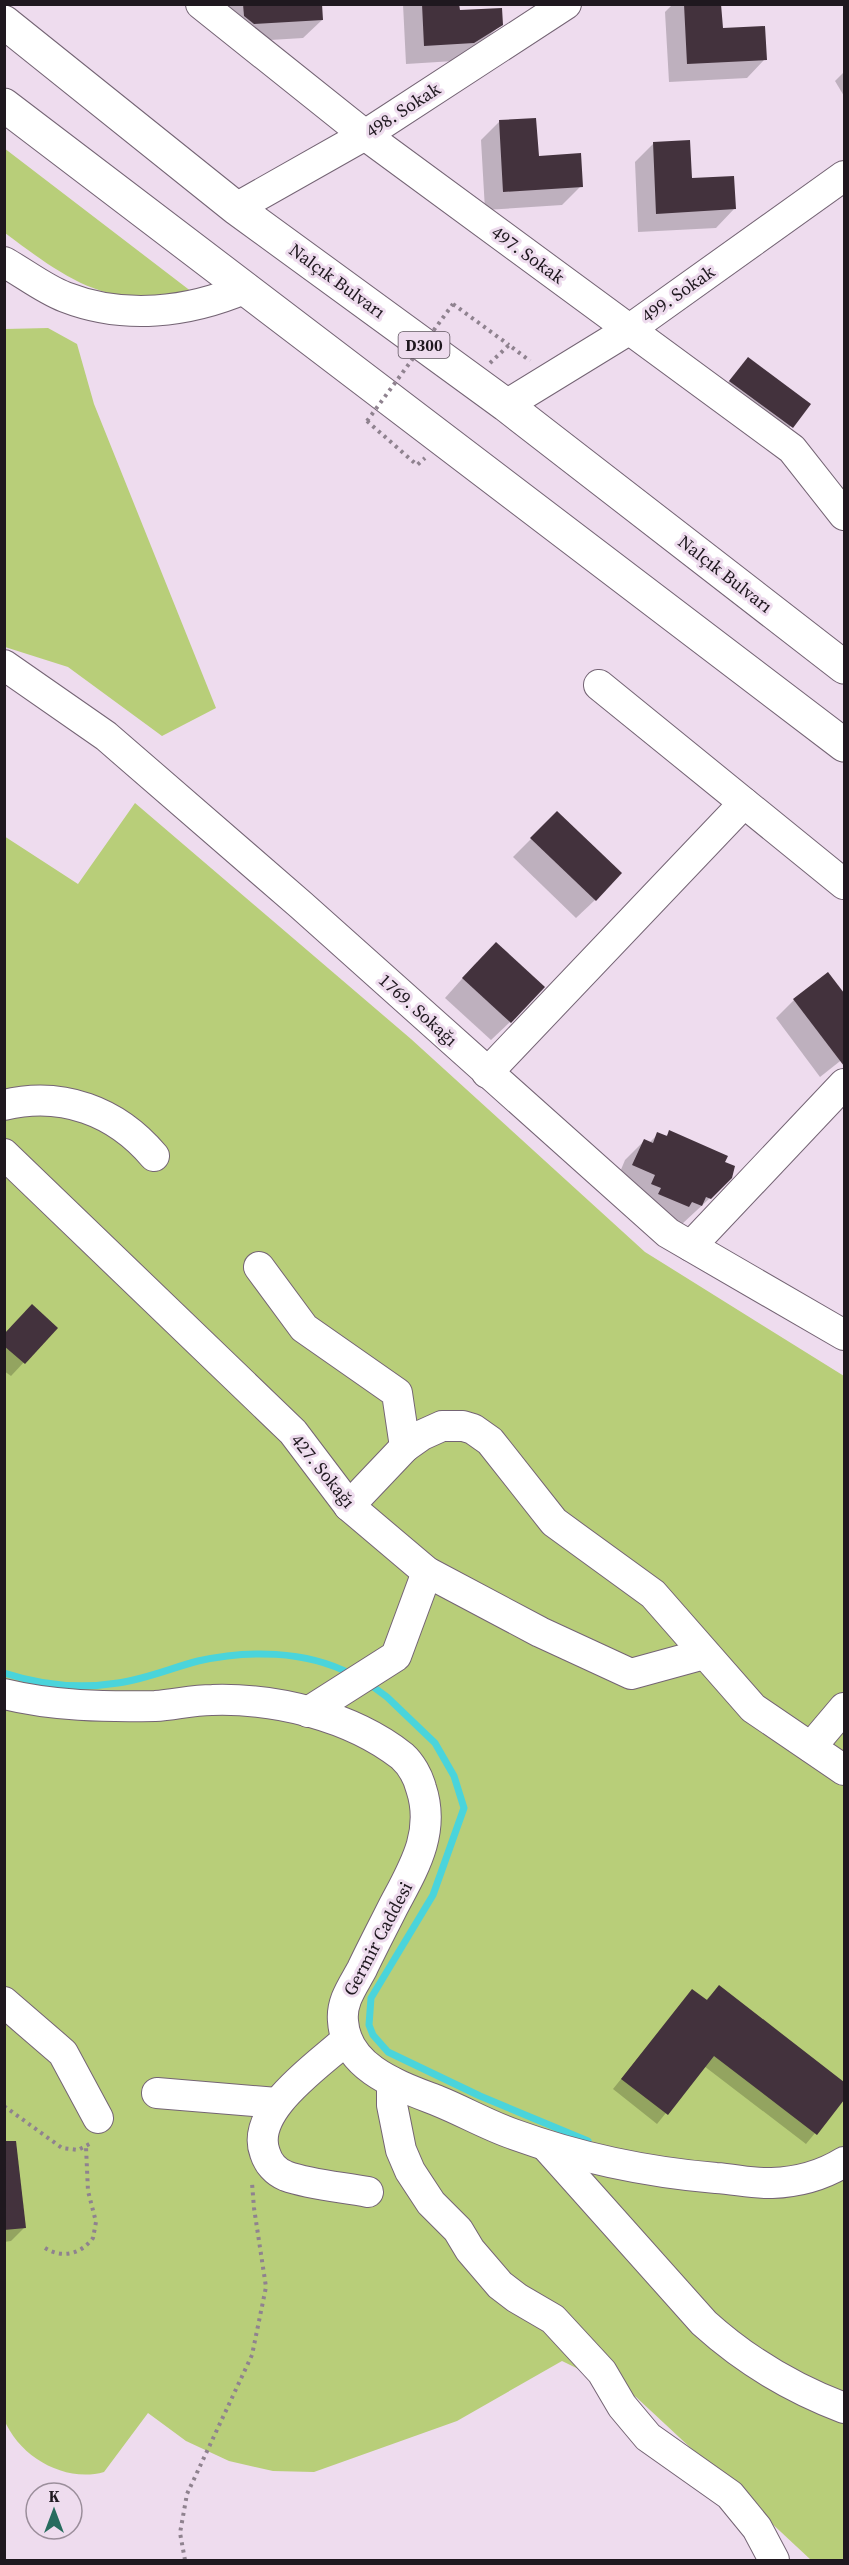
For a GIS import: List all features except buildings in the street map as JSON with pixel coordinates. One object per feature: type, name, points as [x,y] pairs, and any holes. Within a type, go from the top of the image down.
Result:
[{"type":"highway","name":"Nalçık Bulvarı","points":[[4,22],[236,208],[506,405],[844,667]]},
{"type":"highway","points":[[4,105],[844,745]]},
{"type":"street","name":"497. Sokak","points":[[201,4],[365,135],[792,449],[844,515]]},
{"type":"street","name":"498. Sokak","points":[[236,208],[365,135],[566,4]]},
{"type":"street","name":"499. Sokak","points":[[506,405],[630,329],[844,176]]},
{"type":"street","points":[[4,262],[63,296],[109,309],[133,311],[179,309],[224,297],[246,288]]},
{"type":"street","name":"1769. Sokağı","points":[[4,665],[106,736],[301,905],[668,1233],[844,1335]]},
{"type":"street","points":[[599,685],[844,884]]},
{"type":"street","points":[[487,1073],[744,803]]},
{"type":"street","points":[[691,1246],[844,1084]]},
{"type":"street","points":[[4,1105],[51,1100],[84,1107],[116,1121],[154,1156]]},
{"type":"street","name":"427. Sokağı","points":[[4,1154],[293,1432],[349,1506],[427,1572],[540,1632],[631,1674],[704,1654]]},
{"type":"street","points":[[259,1267],[304,1328],[397,1393],[405,1447]]},
{"type":"street","points":[[349,1506],[405,1447],[442,1426],[464,1426],[482,1434],[554,1522],[652,1594],[753,1708],[844,1770]]},
{"type":"street","points":[[309,1712],[396,1656],[427,1572]]},
{"type":"street","name":"Germir Caddesi","points":[[4,1694],[50,1702],[123,1706],[236,1700],[261,1702],[309,1712],[347,1726],[404,1758],[419,1783],[426,1813],[426,1829],[416,1865],[344,2004],[342,2015],[346,2040]]},
{"type":"street","points":[[811,1748],[844,1708]]},
{"type":"street","points":[[4,2002],[63,2053],[98,2118]]},
{"type":"street","points":[[368,2192],[294,2178],[271,2165],[262,2147],[268,2117],[277,2103],[346,2040],[360,2061],[392,2082],[483,2122],[546,2146],[630,2168],[748,2182],[792,2181],[814,2176],[844,2162]]},
{"type":"street","points":[[392,2082],[394,2116],[401,2150],[410,2171],[431,2203],[458,2230],[477,2259],[500,2285],[525,2304],[553,2319],[602,2372],[622,2406],[648,2436],[730,2495],[757,2528],[774,2560]]},
{"type":"street","points":[[157,2093],[277,2103]]},
{"type":"street","points":[[546,2146],[704,2323],[730,2346],[787,2383],[844,2408]]},
{"type":"path","points":[[417,465],[367,421],[453,304],[551,377]]},
{"type":"path","points":[[473,381],[509,345]]},
{"type":"path","points":[[4,2106],[63,2148],[70,2150],[86,2147],[88,2192],[96,2222],[93,2238],[75,2253],[59,2254],[45,2248]]},
{"type":"path","points":[[184,2560],[180,2533],[187,2494],[252,2355],[266,2287],[254,2208],[252,2178]]},
{"type":"green space","points":[[4,148],[192,292],[163,297],[113,294],[70,277],[49,265],[5,233]]},
{"type":"green space","points":[[48,328],[77,344],[94,404],[216,708],[162,736],[68,667],[5,647],[5,329]]},
{"type":"green space","points":[[135,803],[411,1039],[645,1252],[844,1376],[844,2560],[811,2560],[636,2397],[562,2361],[457,2421],[314,2472],[273,2471],[229,2461],[186,2441],[148,2413],[104,2472],[74,2474],[45,2464],[32,2455],[20,2445],[4,2419],[4,836],[78,884]]},
{"type":"waterway","points":[[4,1673],[61,1685],[104,1685],[139,1679],[217,1657],[276,1654],[315,1660],[351,1674]]},
{"type":"waterway","points":[[368,1683],[387,1697],[435,1743],[454,1776],[464,1808],[433,1895],[371,1998],[369,2025],[373,2035],[388,2052],[480,2096],[588,2141]]}]
